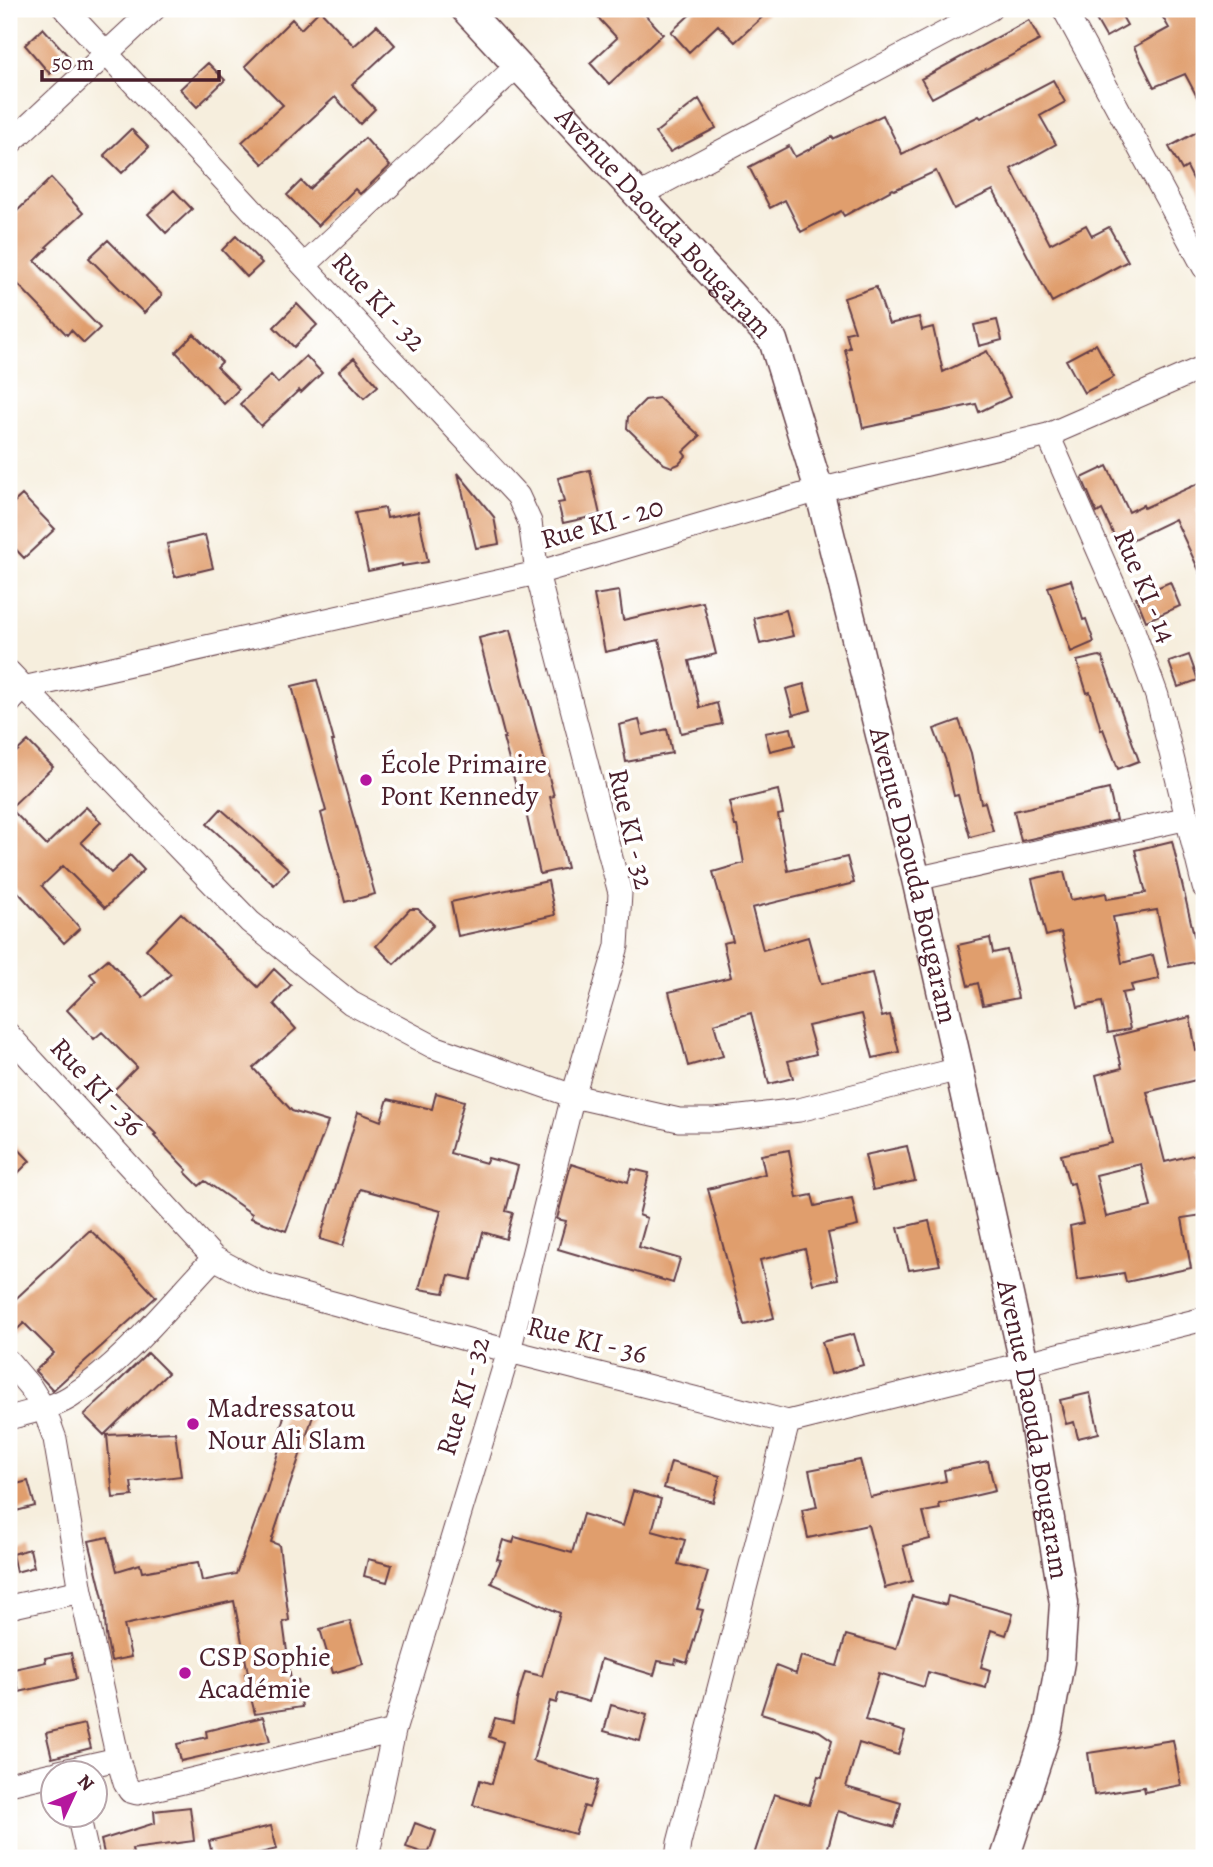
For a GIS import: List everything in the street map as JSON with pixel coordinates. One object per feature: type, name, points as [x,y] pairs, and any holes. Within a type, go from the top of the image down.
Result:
[{"type":"street","name":"Rue KI - 32","points":[[65,9],[518,496],[530,522],[537,573],[620,893],[617,946],[573,1096],[509,1351],[394,1731],[367,1858]]},
{"type":"street","points":[[9,144],[154,9]]},
{"type":"street","points":[[639,195],[990,9]]},
{"type":"street","points":[[1064,9],[1204,267]]},
{"type":"street","name":"Avenue Daouda Bougaram","points":[[470,10],[772,340],[820,490],[960,1069],[1024,1363],[1064,1603],[1060,1662],[1048,1728],[1005,1858]]},
{"type":"street","points":[[304,266],[518,65]]},
{"type":"street","name":"Rue KI - 20","points":[[14,688],[537,573],[820,490],[1048,435],[1204,366]]},
{"type":"street","name":"Rue KI - 14","points":[[1048,435],[1132,627],[1157,696],[1204,887]]},
{"type":"street","points":[[14,688],[250,922],[351,1003],[434,1047],[573,1096],[679,1120],[715,1120],[799,1110],[960,1069]]},
{"type":"street","points":[[916,879],[1188,818]]},
{"type":"street","name":"Rue KI - 36","points":[[9,1035],[214,1258],[263,1284],[509,1351],[788,1422],[1204,1319]]},
{"type":"street","points":[[9,1418],[44,1409],[69,1398],[125,1351],[214,1258]]},
{"type":"street","points":[[9,1362],[44,1409],[55,1439],[81,1591],[118,1759],[130,1791],[137,1793],[394,1731]]},
{"type":"street","points":[[677,1858],[678,1843],[788,1422]]},
{"type":"street","points":[[9,1607],[81,1591]]},
{"type":"street","points":[[108,1761],[118,1759]]},
{"type":"street","points":[[9,1784],[38,1778]]},
{"type":"street","points":[[81,1828],[88,1858]]},
{"type":"building","points":[[590,9],[640,9],[663,34],[609,84],[590,63],[617,38]]},
{"type":"building","points":[[696,9],[771,9],[735,42],[718,25],[689,52],[671,32]]},
{"type":"building","points":[[1090,9],[1118,9],[1127,25],[1106,37]]},
{"type":"building","points":[[1158,9],[1204,9],[1204,110],[1185,74],[1154,87],[1134,47],[1169,28]]},
{"type":"building","points":[[320,10],[354,46],[377,25],[395,45],[352,85],[375,109],[360,124],[335,97],[263,164],[242,142],[283,105],[245,66],[292,19],[301,29]]},
{"type":"building","points":[[1029,20],[1040,40],[932,98],[921,79]]},
{"type":"building","points":[[43,28],[69,57],[50,74],[25,45]]},
{"type":"building","points":[[208,63],[225,80],[197,107],[180,89]]},
{"type":"building","points":[[1053,80],[1065,102],[1040,116],[1056,144],[1011,169],[1050,244],[1086,225],[1092,236],[1109,227],[1128,261],[1052,302],[993,190],[954,209],[936,171],[893,189],[844,216],[841,211],[801,232],[785,200],[770,208],[749,167],[789,146],[795,157],[832,137],[833,139],[883,115],[902,154],[979,116],[981,118]]},
{"type":"building","points":[[699,99],[716,128],[670,152],[655,133]]},
{"type":"building","points":[[1204,128],[1204,200],[1187,167],[1182,170],[1169,147]]},
{"type":"building","points":[[131,129],[149,147],[122,173],[104,155]]},
{"type":"building","points":[[365,138],[390,166],[360,194],[355,189],[318,226],[287,195],[301,181],[309,189]]},
{"type":"building","points":[[51,178],[83,213],[46,247],[48,248],[35,261],[100,328],[84,343],[71,330],[67,335],[9,275],[9,219]]},
{"type":"building","points":[[174,190],[192,209],[166,233],[148,214]]},
{"type":"building","points":[[236,236],[262,263],[247,277],[222,250]]},
{"type":"building","points":[[108,240],[162,295],[144,313],[89,258]]},
{"type":"building","points":[[876,287],[889,324],[919,317],[922,330],[933,327],[943,372],[987,351],[1010,397],[979,412],[976,404],[863,428],[845,349],[850,348],[846,333],[855,331],[844,298]]},
{"type":"building","points":[[297,304],[317,325],[294,347],[274,327]]},
{"type":"building","points":[[997,320],[1002,340],[979,346],[974,325]]},
{"type":"building","points":[[194,334],[222,362],[217,367],[239,389],[224,404],[176,352]]},
{"type":"building","points":[[1096,344],[1114,377],[1084,393],[1066,360]]},
{"type":"building","points":[[306,356],[322,373],[301,393],[299,390],[261,426],[240,404],[271,375],[278,383]]},
{"type":"building","points":[[354,358],[378,386],[364,398],[339,371]]},
{"type":"building","points":[[659,398],[700,436],[683,452],[686,456],[679,464],[672,467],[664,464],[627,428],[628,417],[645,400]]},
{"type":"building","points":[[1107,466],[1129,512],[1204,481],[1204,505],[1196,509],[1204,526],[1204,581],[1175,519],[1119,546],[1102,510],[1097,513],[1082,478]]},
{"type":"building","points":[[590,470],[600,515],[563,523],[558,503],[564,502],[558,478]]},
{"type":"building","points":[[458,473],[494,517],[499,544],[476,548]]},
{"type":"building","points":[[22,495],[55,529],[24,558],[9,542],[9,507]]},
{"type":"building","points":[[385,508],[387,518],[418,512],[428,562],[368,571],[355,513]]},
{"type":"building","points":[[205,535],[213,568],[175,577],[167,544]]},
{"type":"building","points":[[1071,580],[1083,620],[1086,619],[1094,642],[1071,652],[1048,587]]},
{"type":"building","points":[[1170,582],[1180,606],[1146,621],[1136,597]]},
{"type":"building","points":[[619,591],[623,620],[703,602],[716,654],[689,661],[700,708],[717,703],[722,724],[681,733],[659,640],[605,652],[594,595]]},
{"type":"building","points":[[786,610],[793,636],[760,644],[754,618]]},
{"type":"building","points":[[510,630],[554,796],[550,797],[567,868],[540,874],[479,638]]},
{"type":"building","points":[[1189,655],[1198,680],[1178,687],[1169,662]]},
{"type":"building","points":[[1102,657],[1139,761],[1118,769],[1077,661]]},
{"type":"building","points":[[317,680],[375,894],[345,902],[321,813],[326,811],[292,686]]},
{"type":"building","points":[[804,684],[811,710],[793,715],[786,689]]},
{"type":"building","points":[[639,720],[643,735],[667,729],[672,753],[626,762],[619,725]]},
{"type":"building","points":[[959,720],[971,753],[981,803],[985,802],[993,831],[970,837],[958,795],[954,796],[946,761],[934,729]]},
{"type":"building","points":[[791,728],[795,745],[770,751],[765,733]]},
{"type":"building","points":[[28,741],[53,767],[10,808],[46,845],[86,807],[101,822],[81,842],[111,873],[130,855],[144,870],[105,908],[63,866],[42,886],[80,928],[64,943],[9,882],[9,759]]},
{"type":"building","points":[[1109,789],[1116,820],[1021,841],[1014,811]]},
{"type":"building","points":[[778,790],[783,814],[778,815],[788,871],[847,857],[854,883],[752,908],[763,950],[808,937],[821,984],[872,973],[882,1017],[890,1015],[899,1052],[873,1058],[862,1014],[808,1026],[816,1054],[788,1061],[793,1078],[769,1084],[751,1013],[714,1024],[723,1056],[688,1066],[669,992],[731,977],[723,943],[733,941],[713,872],[744,863],[729,802]]},
{"type":"building","points":[[221,809],[289,869],[274,885],[207,824]]},
{"type":"building","points":[[1172,841],[1200,961],[1169,967],[1157,910],[1113,917],[1122,963],[1153,955],[1159,979],[1131,985],[1133,991],[1122,993],[1130,1029],[1108,1033],[1102,1002],[1078,1007],[1061,932],[1046,936],[1032,879],[1064,872],[1071,900],[1106,893],[1107,899],[1146,893],[1135,850]]},
{"type":"building","points":[[548,881],[555,915],[458,936],[451,902]]},
{"type":"building","points":[[410,909],[418,909],[434,925],[394,964],[376,946]]},
{"type":"building","points":[[181,913],[258,987],[274,969],[291,985],[274,1004],[296,1029],[253,1068],[292,1111],[328,1122],[286,1231],[251,1218],[252,1214],[205,1181],[199,1186],[185,1172],[187,1170],[154,1136],[156,1134],[113,1091],[137,1067],[102,1032],[94,1039],[67,1010],[96,981],[90,974],[108,959],[143,998],[171,974],[146,949]]},
{"type":"building","points":[[990,938],[993,953],[1007,950],[1018,998],[983,1005],[978,983],[968,986],[958,945]]},
{"type":"building","points":[[1190,1017],[1196,1051],[1204,1049],[1204,1078],[1147,1092],[1165,1162],[1204,1152],[1204,1173],[1197,1174],[1203,1215],[1182,1218],[1191,1268],[1126,1282],[1124,1273],[1077,1280],[1070,1226],[1083,1223],[1074,1183],[1069,1184],[1061,1155],[1112,1143],[1096,1075],[1122,1068],[1114,1036]],"holes":[[[1141,1164],[1151,1207],[1106,1217],[1096,1175]]]},
{"type":"building","points":[[436,1093],[464,1101],[450,1153],[486,1163],[488,1158],[518,1166],[506,1211],[513,1213],[506,1239],[483,1232],[471,1280],[449,1275],[444,1293],[419,1289],[441,1211],[360,1189],[343,1246],[320,1239],[358,1112],[381,1121],[388,1099],[432,1109]]},
{"type":"building","points":[[9,1139],[30,1161],[9,1182]]},
{"type":"building","points":[[907,1146],[915,1181],[873,1190],[865,1155]]},
{"type":"building","points":[[789,1150],[797,1198],[812,1195],[815,1206],[852,1198],[858,1226],[828,1233],[838,1279],[813,1284],[805,1249],[760,1260],[774,1318],[744,1325],[708,1189],[765,1174],[761,1155]]},
{"type":"building","points":[[571,1164],[628,1182],[632,1169],[649,1173],[639,1215],[647,1218],[639,1247],[680,1259],[673,1283],[558,1249],[566,1221],[557,1219]]},
{"type":"building","points":[[929,1221],[940,1265],[909,1270],[898,1228]]},
{"type":"building","points":[[90,1230],[156,1297],[53,1390],[35,1371],[54,1353],[24,1323],[9,1337],[9,1305]]},
{"type":"building","points":[[854,1334],[863,1365],[831,1374],[822,1342]]},
{"type":"building","points":[[148,1353],[168,1373],[104,1435],[84,1415]]},
{"type":"building","points":[[1090,1393],[1099,1433],[1078,1438],[1074,1422],[1066,1424],[1060,1400]]},
{"type":"building","points":[[287,1405],[314,1413],[271,1542],[279,1545],[289,1620],[283,1622],[291,1681],[298,1680],[302,1707],[255,1714],[245,1674],[248,1673],[234,1601],[124,1625],[131,1657],[111,1661],[104,1602],[89,1541],[108,1537],[117,1571],[140,1564],[142,1572],[198,1562],[202,1581],[236,1574],[266,1493],[282,1439],[278,1438]]},
{"type":"building","points":[[175,1432],[181,1476],[131,1482],[133,1496],[113,1498],[107,1435]]},
{"type":"building","points":[[860,1460],[870,1497],[946,1481],[944,1470],[988,1461],[995,1491],[939,1504],[940,1509],[923,1512],[930,1539],[903,1546],[912,1581],[885,1588],[868,1525],[808,1538],[802,1510],[817,1507],[809,1470]]},
{"type":"building","points":[[671,1462],[720,1476],[713,1502],[664,1488]]},
{"type":"building","points":[[28,1481],[35,1506],[9,1513],[9,1486]]},
{"type":"building","points":[[633,1491],[661,1499],[652,1531],[685,1540],[678,1564],[708,1572],[697,1609],[703,1610],[687,1663],[676,1659],[675,1664],[658,1661],[654,1675],[601,1659],[589,1702],[559,1693],[556,1703],[550,1701],[533,1761],[598,1781],[589,1808],[584,1806],[575,1834],[473,1805],[480,1780],[492,1784],[503,1742],[489,1737],[495,1718],[513,1722],[525,1672],[542,1676],[560,1613],[491,1583],[501,1560],[497,1559],[503,1540],[513,1543],[515,1537],[572,1553],[583,1514],[623,1526]]},
{"type":"building","points":[[30,1549],[34,1567],[16,1572],[12,1554]]},
{"type":"building","points":[[368,1559],[392,1565],[387,1582],[364,1576]]},
{"type":"building","points":[[912,1596],[946,1605],[948,1596],[1013,1614],[1006,1635],[991,1630],[981,1667],[990,1670],[986,1688],[928,1672],[924,1687],[879,1673],[865,1720],[905,1732],[898,1755],[859,1743],[846,1787],[901,1803],[895,1827],[838,1811],[825,1858],[753,1858],[774,1794],[809,1805],[818,1776],[822,1777],[832,1740],[819,1731],[761,1713],[776,1666],[796,1674],[801,1656],[837,1666],[846,1635],[896,1649]]},
{"type":"building","points":[[350,1621],[363,1664],[333,1673],[320,1629]]},
{"type":"building","points":[[71,1653],[76,1679],[19,1692],[14,1669],[46,1662],[45,1658]]},
{"type":"building","points":[[611,1705],[647,1715],[640,1741],[604,1731]]},
{"type":"building","points":[[263,1717],[270,1741],[181,1761],[177,1744],[207,1737],[206,1731]]},
{"type":"building","points":[[85,1724],[91,1748],[52,1758],[46,1733]]},
{"type":"building","points":[[1173,1740],[1181,1785],[1145,1792],[1144,1787],[1094,1795],[1088,1753]]},
{"type":"building","points":[[190,1807],[194,1841],[132,1849],[134,1858],[105,1858],[101,1840],[155,1823],[154,1811]]},
{"type":"building","points":[[415,1823],[436,1831],[429,1852],[406,1847]]},
{"type":"building","points":[[271,1826],[277,1849],[239,1858],[213,1858],[209,1841]]},
{"type":"place","name":"École Primaire Pont Kennedy","points":[[366,780]]},
{"type":"place","name":"Madressatou Nour Ali Slam","points":[[193,1424]]},
{"type":"place","name":"CSP Sophie Académie","points":[[185,1673]]}]
